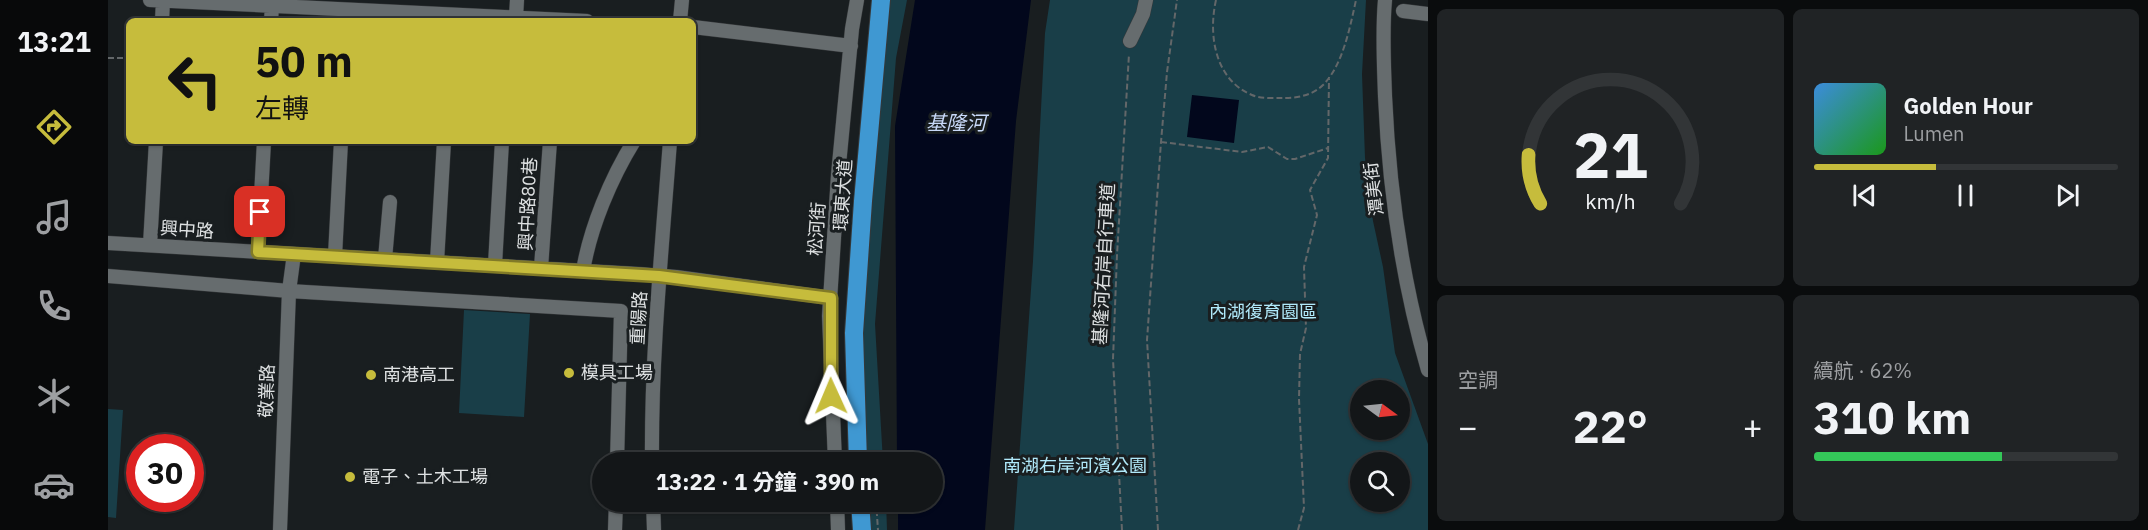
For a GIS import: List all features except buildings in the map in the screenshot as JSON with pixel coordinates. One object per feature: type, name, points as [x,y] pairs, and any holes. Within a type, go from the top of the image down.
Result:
[{"type":"highway","name":"環東大道","points":[[859,452],[854,333],[881,0]]},
{"type":"highway","points":[[862,512],[863,530]]},
{"type":"street","points":[[150,0],[272,6],[309,4],[347,15],[446,12],[502,18]]},
{"type":"street","points":[[162,18],[163,0]]},
{"type":"street","points":[[511,18],[517,0]]},
{"type":"street","points":[[680,18],[682,0]]},
{"type":"street","name":"松河街","points":[[834,452],[831,396],[831,298],[838,175],[852,29],[857,0]]},
{"type":"street","points":[[1130,41],[1143,14],[1146,0]]},
{"type":"street","name":"潭美街","points":[[1385,0],[1384,63],[1391,184],[1400,250],[1428,370]]},
{"type":"street","points":[[271,18],[272,6]]},
{"type":"street","points":[[1403,11],[1428,14]]},
{"type":"street","points":[[696,27],[851,46]]},
{"type":"street","points":[[150,246],[156,144]]},
{"type":"street","points":[[258,252],[264,144]]},
{"type":"street","points":[[335,256],[341,144]]},
{"type":"street","points":[[437,262],[444,144]]},
{"type":"street","points":[[495,265],[502,144]]},
{"type":"street","name":"興中路80巷","points":[[542,268],[550,144]]},
{"type":"street","points":[[583,271],[587,248],[593,232],[621,163],[632,144]]},
{"type":"street","name":"重陽路","points":[[652,452],[659,276],[670,144]]},
{"type":"street","points":[[386,259],[390,202]]},
{"type":"street","name":"興中路","points":[[108,243],[659,276],[831,298]]},
{"type":"street","name":"敬業路","points":[[280,530],[289,291],[294,254]]},
{"type":"street","points":[[108,276],[289,291],[621,311],[617,452]]},
{"type":"street","points":[[615,530],[616,512]]},
{"type":"street","points":[[653,512],[654,530]]},
{"type":"street","points":[[837,512],[838,530]]},
{"type":"path","points":[[1158,530],[1147,340],[1167,72],[1177,0]]},
{"type":"path","points":[[1216,0],[1212,28],[1214,48],[1220,63],[1236,85],[1252,96],[1270,98],[1293,98],[1312,93],[1322,86],[1329,77],[1347,38],[1356,0]]},
{"type":"path","name":"基隆河右岸自行車道","points":[[1122,530],[1113,359],[1118,231],[1130,41]]},
{"type":"path","points":[[108,58],[126,58]]},
{"type":"path","points":[[1298,530],[1304,508],[1299,399],[1300,354],[1306,327],[1304,267],[1317,215],[1310,190],[1328,158],[1329,77]]},
{"type":"path","points":[[1161,142],[1242,152],[1268,147],[1287,159],[1295,159],[1329,147]]},
{"type":"path","points":[[877,512],[878,530]]},
{"type":"green space","points":[[883,0],[907,0],[896,58],[875,324],[882,452],[862,452],[857,361]]},
{"type":"green space","name":"內湖復育園區","points":[[1050,0],[1366,0],[1362,74],[1365,158],[1395,353],[1405,380],[1350,380],[1350,440],[1410,440],[1410,394],[1428,444],[1428,530],[1014,530],[1033,261],[1045,33]]},
{"type":"green space","points":[[464,310],[530,314],[524,417],[459,413]]},
{"type":"green space","points":[[108,409],[123,410],[116,518],[108,517]]},
{"type":"green space","points":[[865,512],[886,512],[887,530],[866,530]]},
{"type":"water","name":"基隆河","points":[[915,0],[1031,0],[1016,121],[985,530],[898,530],[898,512],[943,512],[943,452],[897,452],[895,126]]},
{"type":"water","points":[[1192,95],[1239,100],[1234,143],[1187,137]]},
{"type":"place","name":"模具工場","points":[[569,373]]},
{"type":"place","name":"南港高工","points":[[371,375]]},
{"type":"place","name":"電子、土木工場","points":[[350,477]]},
{"type":"route","points":[[260,212],[258,252],[676,277],[831,298],[829,316],[831,396]]},
{"type":"park label","name":"南湖右岸河濱公園","points":[[1075,466]]}]
